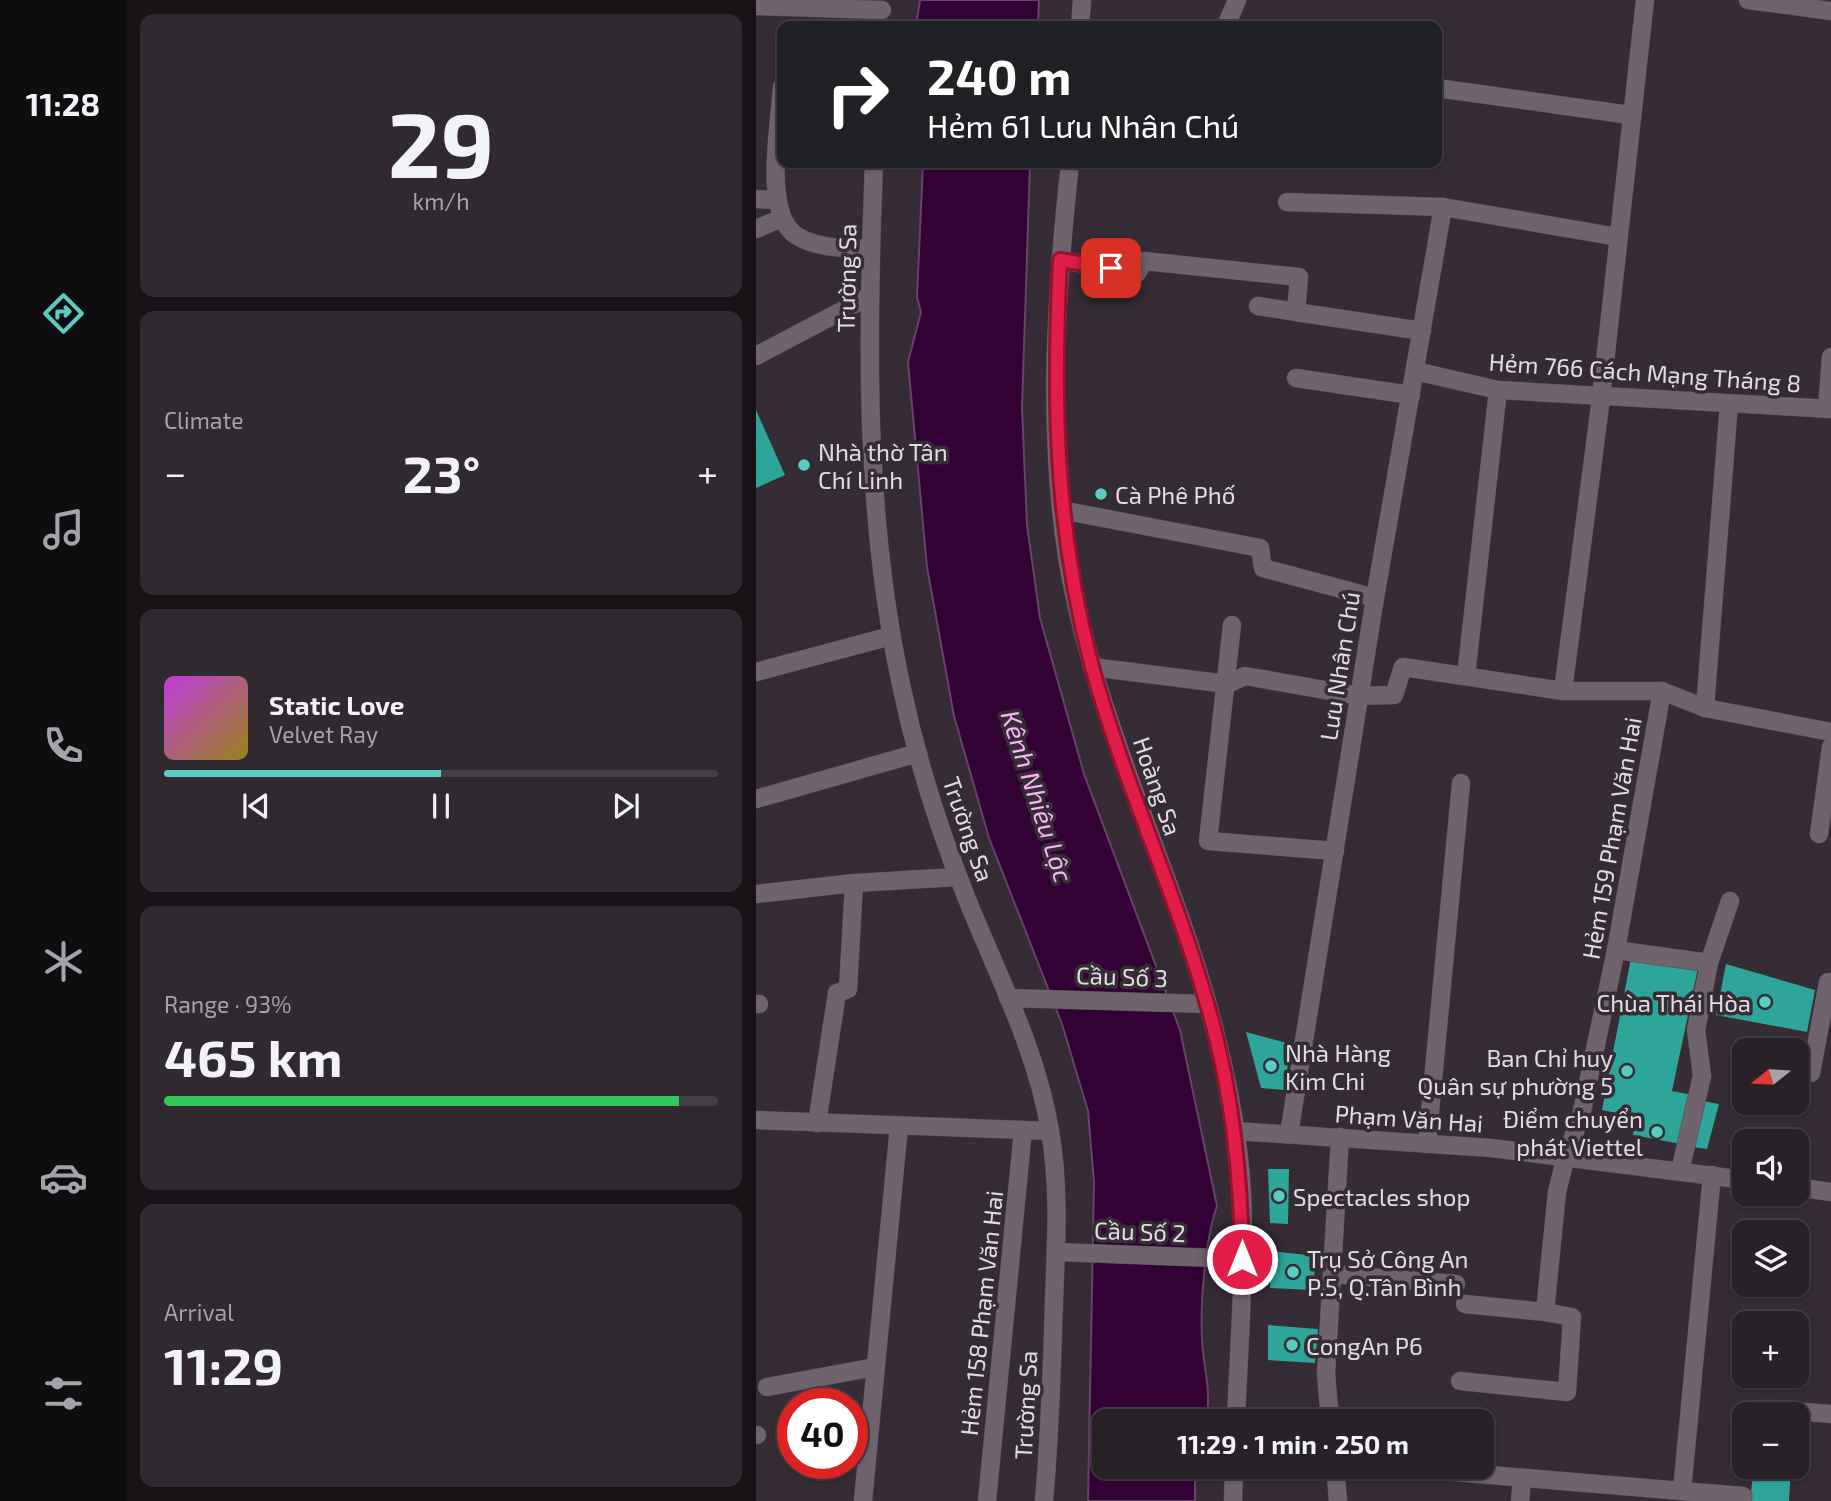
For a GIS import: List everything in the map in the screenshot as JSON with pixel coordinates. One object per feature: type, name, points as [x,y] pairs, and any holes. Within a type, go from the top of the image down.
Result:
[{"type":"street","points":[[1080,21],[1082,0]]},
{"type":"street","points":[[1228,21],[1237,0]]},
{"type":"street","points":[[1563,691],[1601,398],[1630,115],[1645,0]]},
{"type":"street","points":[[1748,0],[1831,11]]},
{"type":"street","points":[[756,6],[786,17],[882,12]]},
{"type":"street","points":[[1442,89],[1630,115]]},
{"type":"street","points":[[778,168],[776,200],[782,218],[796,235],[811,242],[834,247],[871,249]]},
{"type":"street","name":"Trường Sa","points":[[874,168],[870,296],[873,476],[891,636],[918,753],[958,877],[1031,1059],[1050,1131],[1056,1190],[1056,1252],[1044,1501]]},
{"type":"street","name":"Hoàng Sa","points":[[1069,168],[1060,260],[1056,385],[1061,510],[1073,584],[1092,667],[1208,1004],[1236,1131],[1242,1194],[1236,1409]]},
{"type":"street","points":[[756,199],[776,200]]},
{"type":"street","points":[[1287,202],[1443,207],[1618,237]]},
{"type":"street","name":"Lưu Nhân Chú","points":[[1289,1134],[1375,598],[1443,207]]},
{"type":"street","points":[[756,229],[782,218]]},
{"type":"street","points":[[1060,260],[1137,273],[1144,261],[1298,277],[1296,312]]},
{"type":"street","points":[[756,356],[870,296]]},
{"type":"street","points":[[1258,306],[1422,331]]},
{"type":"street","points":[[1829,408],[1831,357]]},
{"type":"street","name":"Hẻm 766 Cách Mạng Tháng 8","points":[[1415,371],[1497,390],[1601,398],[1829,408]]},
{"type":"street","points":[[1296,378],[1411,395]]},
{"type":"street","points":[[1466,676],[1497,390]]},
{"type":"street","points":[[1705,708],[1729,404]]},
{"type":"street","points":[[1061,510],[1260,548],[1264,568],[1375,598]]},
{"type":"street","points":[[1232,625],[1208,841],[1335,851]]},
{"type":"street","points":[[756,672],[891,636]]},
{"type":"street","points":[[1092,667],[1227,684],[1245,676],[1359,696]]},
{"type":"street","name":"Hẻm 159 Phạm Văn Hai","points":[[1359,696],[1394,695],[1403,667],[1563,691],[1662,691],[1705,708],[1831,732]]},
{"type":"street","name":"Hẻm 159 Phạm Văn Hai","points":[[1545,1312],[1557,1192],[1566,1156],[1581,1116],[1616,950],[1662,691]]},
{"type":"street","points":[[1819,834],[1829,782],[1831,747]]},
{"type":"street","points":[[756,799],[918,753]]},
{"type":"street","points":[[1427,1144],[1461,783]]},
{"type":"street","points":[[756,894],[854,883],[958,877]]},
{"type":"street","points":[[817,1123],[837,993],[848,989],[854,883]]},
{"type":"street","points":[[1680,1171],[1702,1076],[1696,1034],[1709,963],[1730,901]]},
{"type":"street","points":[[1616,950],[1709,963]]},
{"type":"street","points":[[1811,1073],[1830,982]]},
{"type":"street","name":"Cầu Số 3","points":[[1008,998],[1208,1004]]},
{"type":"street","points":[[756,1120],[1050,1131]]},
{"type":"street","points":[[863,1501],[899,1126]]},
{"type":"street","name":"Hẻm 158 Phạm Văn Hai","points":[[987,1501],[1023,1130]]},
{"type":"street","name":"Phạm Văn Hai","points":[[1236,1131],[1340,1136],[1566,1156],[1732,1178]]},
{"type":"street","points":[[1329,1409],[1326,1373],[1340,1136]]},
{"type":"street","points":[[1682,1491],[1712,1175]]},
{"type":"street","points":[[1809,1189],[1831,1192]]},
{"type":"street","name":"Cầu Số 2","points":[[1056,1252],[1242,1259]]},
{"type":"street","points":[[1332,1274],[1456,1284]]},
{"type":"street","points":[[1460,1381],[1567,1392],[1572,1317],[1465,1304]]},
{"type":"street","points":[[767,1387],[875,1367]]},
{"type":"street","points":[[1809,1412],[1831,1414]]},
{"type":"street","points":[[1494,1476],[1742,1496],[1742,1501]]},
{"type":"street","points":[[1520,1501],[1522,1478]]},
{"type":"street","points":[[1233,1501],[1234,1479]]},
{"type":"street","points":[[1336,1479],[1338,1501]]},
{"type":"water","points":[[920,0],[1039,0],[1038,21],[917,21]]},
{"type":"water","name":"Kênh Nhiêu Lộc","points":[[923,168],[1030,168],[1022,408],[1027,525],[1040,618],[1084,774],[1180,1030],[1217,1206],[1206,1254],[1202,1309],[1207,1409],[1092,1409],[1092,1479],[1195,1479],[1195,1501],[1088,1501],[1094,1182],[1088,1111],[1062,1024],[989,838],[954,716],[927,567],[908,362],[921,312],[917,297]]},
{"type":"building","points":[[756,410],[785,475],[756,488]]},
{"type":"building","points":[[1631,958],[1698,968],[1672,1091],[1693,1095],[1681,1144],[1633,1135],[1636,1117],[1602,1110]]},
{"type":"building","name":"Chùa Thái Hòa","points":[[1726,964],[1815,990],[1807,1032],[1716,1015]]},
{"type":"building","name":"Nhà Hàng Kim Chi","points":[[1246,1032],[1291,1044],[1284,1090],[1261,1088]]},
{"type":"building","points":[[1703,1101],[1719,1104],[1707,1149],[1693,1147]]},
{"type":"building","name":"Spectacles shop","points":[[1268,1169],[1289,1169],[1288,1224],[1270,1223]]},
{"type":"building","name":"Trụ Sở Công An P.5, Q.Tân Bình","points":[[1271,1251],[1316,1256],[1313,1290],[1270,1288]]},
{"type":"building","name":"CongAn P6","points":[[1268,1325],[1318,1329],[1315,1363],[1268,1360]]},
{"type":"building","points":[[1753,1479],[1790,1479],[1789,1501],[1750,1501]]},
{"type":"place","name":"Nhà thờ Tân Chí Linh","points":[[804,465]]},
{"type":"place","name":"Cà Phê Phố","points":[[1101,494]]},
{"type":"place","name":"Chùa Thái Hòa","points":[[1765,1002]]},
{"type":"place","name":"Nhà Hàng Kim Chi","points":[[1271,1066]]},
{"type":"place","name":"Ban Chỉ huy Quân sự phường 5","points":[[1627,1071]]},
{"type":"place","name":"Điểm chuyển phát Viettel","points":[[1657,1132]]},
{"type":"place","name":"Spectacles shop","points":[[1279,1196]]},
{"type":"place","name":"Trụ Sở Công An P.5, Q.Tân Bình","points":[[1293,1272]]},
{"type":"place","name":"CongAn P6","points":[[1292,1345]]},
{"type":"route","points":[[1111,268],[1060,260],[1056,385],[1061,510],[1073,584],[1092,667],[1208,1004],[1236,1131],[1242,1194],[1242,1259]]}]
